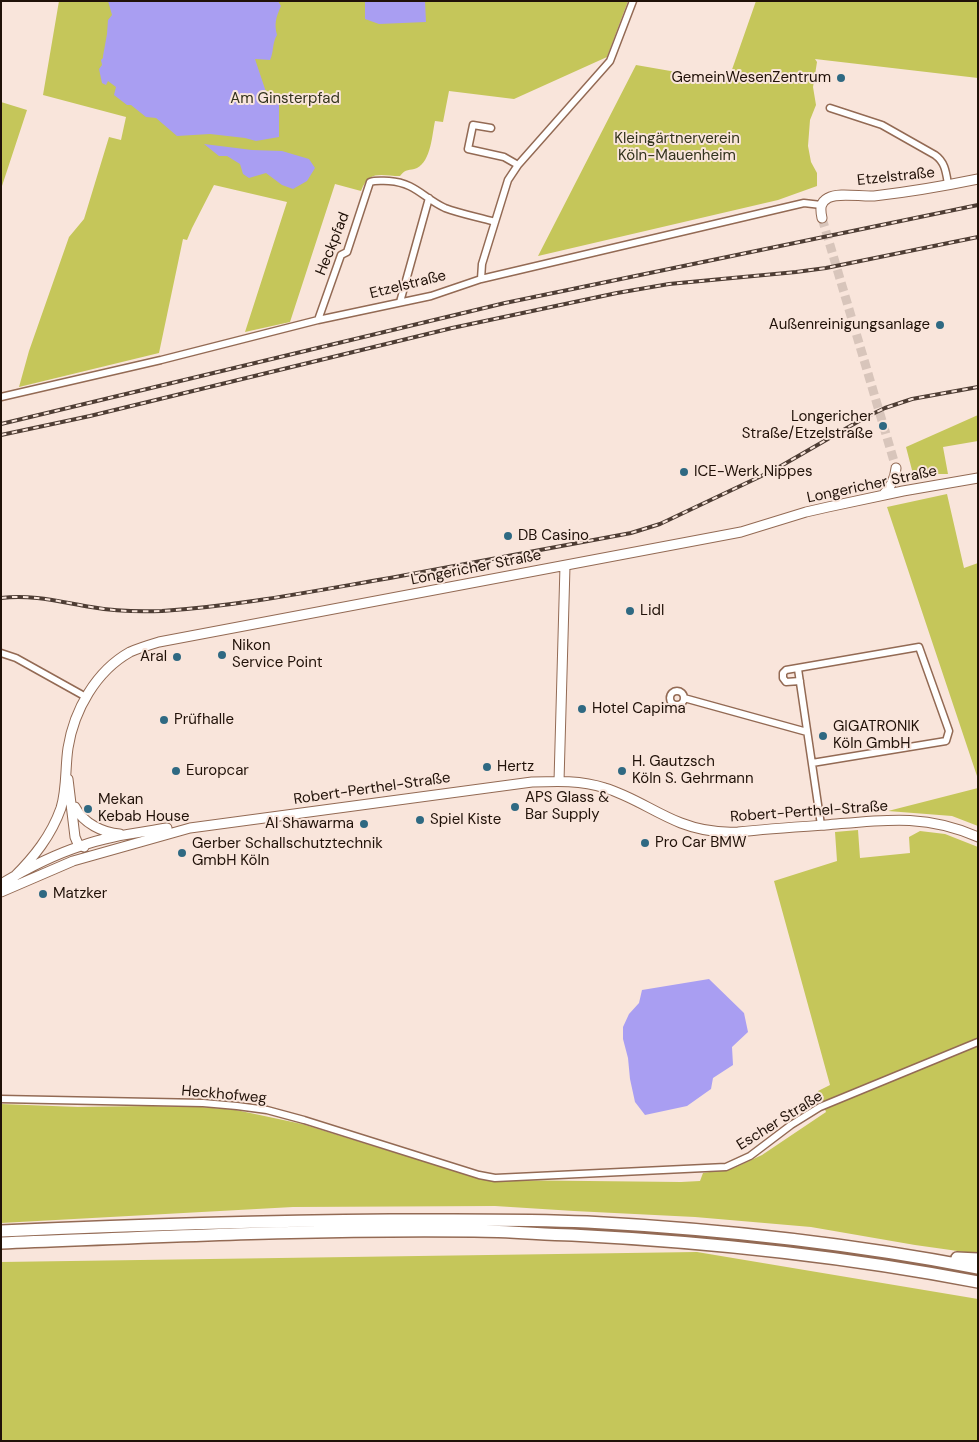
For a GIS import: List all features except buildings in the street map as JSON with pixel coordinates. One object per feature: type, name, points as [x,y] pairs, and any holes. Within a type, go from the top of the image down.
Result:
[{"type":"highway","points":[[1,1231],[291,1220],[585,1222],[799,1240],[920,1257],[978,1268]]},
{"type":"highway","points":[[1,1243],[293,1233],[475,1231],[656,1239],[726,1245],[865,1262],[978,1282]]},
{"type":"highway","points":[[920,1257],[978,1259]]},
{"type":"highway","points":[[954,1277],[978,1289]]},
{"type":"street","points":[[481,279],[482,264],[508,180],[518,164],[610,61],[633,1]]},
{"type":"street","name":"Etzelstraße","points":[[830,108],[882,125],[935,154],[944,164],[948,184]]},
{"type":"street","points":[[491,128],[473,124],[468,149],[504,157],[518,164]]},
{"type":"street","name":"Etzelstraße","points":[[1,397],[162,360],[318,320],[431,296],[481,279],[804,203],[821,206],[826,199],[837,195],[872,196],[978,179]]},
{"type":"street","name":"Heckpfad","points":[[318,320],[341,255],[346,252],[370,182],[375,180],[398,182],[414,187],[448,209],[495,222]]},
{"type":"street","points":[[400,302],[429,198]]},
{"type":"street","points":[[821,206],[822,218]]},
{"type":"street","points":[[883,495],[891,486],[896,468],[903,491]]},
{"type":"street","name":"Longericher Straße","points":[[14,877],[31,860],[48,837],[61,806],[71,730],[78,712],[98,680],[112,664],[131,652],[159,642],[740,532],[806,512],[903,491],[978,478]]},
{"type":"street","points":[[559,781],[565,566]]},
{"type":"street","points":[[800,681],[788,683],[783,678],[783,673],[786,670],[919,646],[949,731],[946,741],[812,763]]},
{"type":"street","points":[[1,653],[16,658],[86,697]]},
{"type":"street","points":[[798,669],[821,825]]},
{"type":"street","points":[[684,698],[807,732]]},
{"type":"street","name":"Longericher Straße","points":[[67,767],[81,846]]},
{"type":"street","name":"Robert-Perthel-Straße","points":[[1,884],[81,846],[125,835],[166,828],[190,828],[532,782],[559,781],[604,787],[638,801],[682,823],[711,830],[738,832],[904,819],[936,823],[978,837]]},
{"type":"street","points":[[73,802],[77,811],[97,828],[125,835]]},
{"type":"street","name":"Robert-Perthel-Straße","points":[[1,892],[73,861],[190,828]]},
{"type":"street","points":[[73,861],[79,853],[81,846],[91,852],[100,853]]},
{"type":"street","name":"Escher Straße","points":[[495,1178],[726,1167],[750,1156],[791,1125],[820,1107],[978,1042]]},
{"type":"street","name":"Heckhofweg","points":[[1,1099],[203,1104],[267,1110],[478,1175],[495,1178]]},
{"type":"green space","name":"Am Ginsterpfad","points":[[59,1],[628,1],[607,57],[514,99],[449,91],[443,122],[435,121],[428,154],[422,165],[402,173],[400,176],[377,175],[372,177],[364,184],[361,191],[335,184],[290,322],[245,332],[287,202],[214,185],[187,240],[183,239],[159,353],[19,387],[29,351],[69,237],[84,219],[109,137],[121,140],[126,117],[43,95]]},
{"type":"green space","name":"Kleingärtnerverein Köln-Mauenheim","points":[[756,1],[978,1],[978,78],[815,59],[817,62],[813,87],[816,105],[810,120],[808,146],[811,162],[817,173],[817,186],[778,200],[538,256],[636,65],[728,81]]},
{"type":"green space","points":[[1,102],[27,110],[1,189]]},
{"type":"green space","points":[[978,415],[978,441],[943,447],[948,474],[913,474],[906,447]]},
{"type":"green space","points":[[947,494],[964,568],[978,563],[978,779],[887,507]]},
{"type":"green space","points":[[978,788],[978,826],[952,816],[888,811]]},
{"type":"green space","points":[[858,830],[860,858],[910,853],[909,837],[920,831],[945,834],[978,847],[978,1252],[972,1253],[915,1245],[811,1227],[695,1217],[495,1206],[293,1207],[1,1223],[1,1104],[78,1107],[201,1107],[236,1110],[302,1124],[477,1178],[495,1180],[681,1182],[700,1181],[703,1173],[734,1168],[762,1155],[826,1112],[818,1091],[830,1085],[774,881],[837,861],[835,832]]},
{"type":"green space","points":[[697,1252],[978,1299],[978,1441],[1,1441],[1,1262]]},
{"type":"shaded area","points":[[108,1],[278,1],[281,6],[276,20],[277,35],[270,60],[255,59],[267,95],[273,98],[271,99],[272,103],[279,103],[279,137],[256,141],[210,134],[177,136],[156,118],[146,117],[114,95],[116,87],[108,81],[106,85],[102,83],[99,69],[102,65],[101,60],[103,58],[108,20],[112,15]]},
{"type":"shaded area","points":[[365,1],[425,1],[426,22],[379,24],[365,19]]},
{"type":"shaded area","points":[[204,144],[252,150],[282,151],[309,159],[315,168],[307,181],[293,189],[282,185],[266,173],[249,178],[243,174],[240,164],[227,156],[219,156]]},
{"type":"shaded area","points":[[709,979],[744,1013],[748,1032],[732,1047],[733,1065],[713,1078],[711,1089],[687,1106],[645,1115],[635,1102],[623,1039],[623,1027],[629,1014],[639,1003],[642,990]]},
{"type":"tunnel","points":[[822,218],[896,468]]},
{"type":"railway","points":[[1,424],[505,303],[978,205]]},
{"type":"railway","points":[[1,435],[90,416],[452,328],[617,293],[669,284],[826,268],[978,237]]},
{"type":"railway","points":[[1,598],[35,598],[126,611],[191,609],[305,593],[631,533],[660,524],[774,470],[885,408],[912,399],[978,387]]},
{"type":"place","name":"GemeinWesenZentrum","points":[[841,78]]},
{"type":"place","name":"Außenreinigungsanlage","points":[[940,325]]},
{"type":"place","name":"Longericher Straße/Etzelstraße","points":[[883,426]]},
{"type":"place","name":"ICE-Werk Nippes","points":[[684,472]]},
{"type":"place","name":"DB Casino","points":[[508,536]]},
{"type":"place","name":"Lidl","points":[[630,611]]},
{"type":"place","name":"Nikon Service Point","points":[[222,655]]},
{"type":"place","name":"Aral","points":[[177,657]]},
{"type":"place","name":"Hotel Capima","points":[[582,709]]},
{"type":"place","name":"Prüfhalle","points":[[164,720]]},
{"type":"place","name":"GIGATRONIK Köln GmbH","points":[[823,736]]},
{"type":"place","name":"Hertz","points":[[487,767]]},
{"type":"place","name":"Europcar","points":[[176,771]]},
{"type":"place","name":"H. Gautzsch Köln S. Gehrmann","points":[[622,771]]},
{"type":"place","name":"APS Glass & Bar Supply","points":[[515,807]]},
{"type":"place","name":"Mekan Kebab House","points":[[88,809]]},
{"type":"place","name":"Spiel Kiste","points":[[420,820]]},
{"type":"place","name":"Al Shawarma","points":[[364,824]]},
{"type":"place","name":"Pro Car BMW","points":[[645,843]]},
{"type":"place","name":"Gerber Schallschutztechnik GmbH Köln","points":[[182,853]]},
{"type":"place","name":"Matzker","points":[[43,894]]}]
